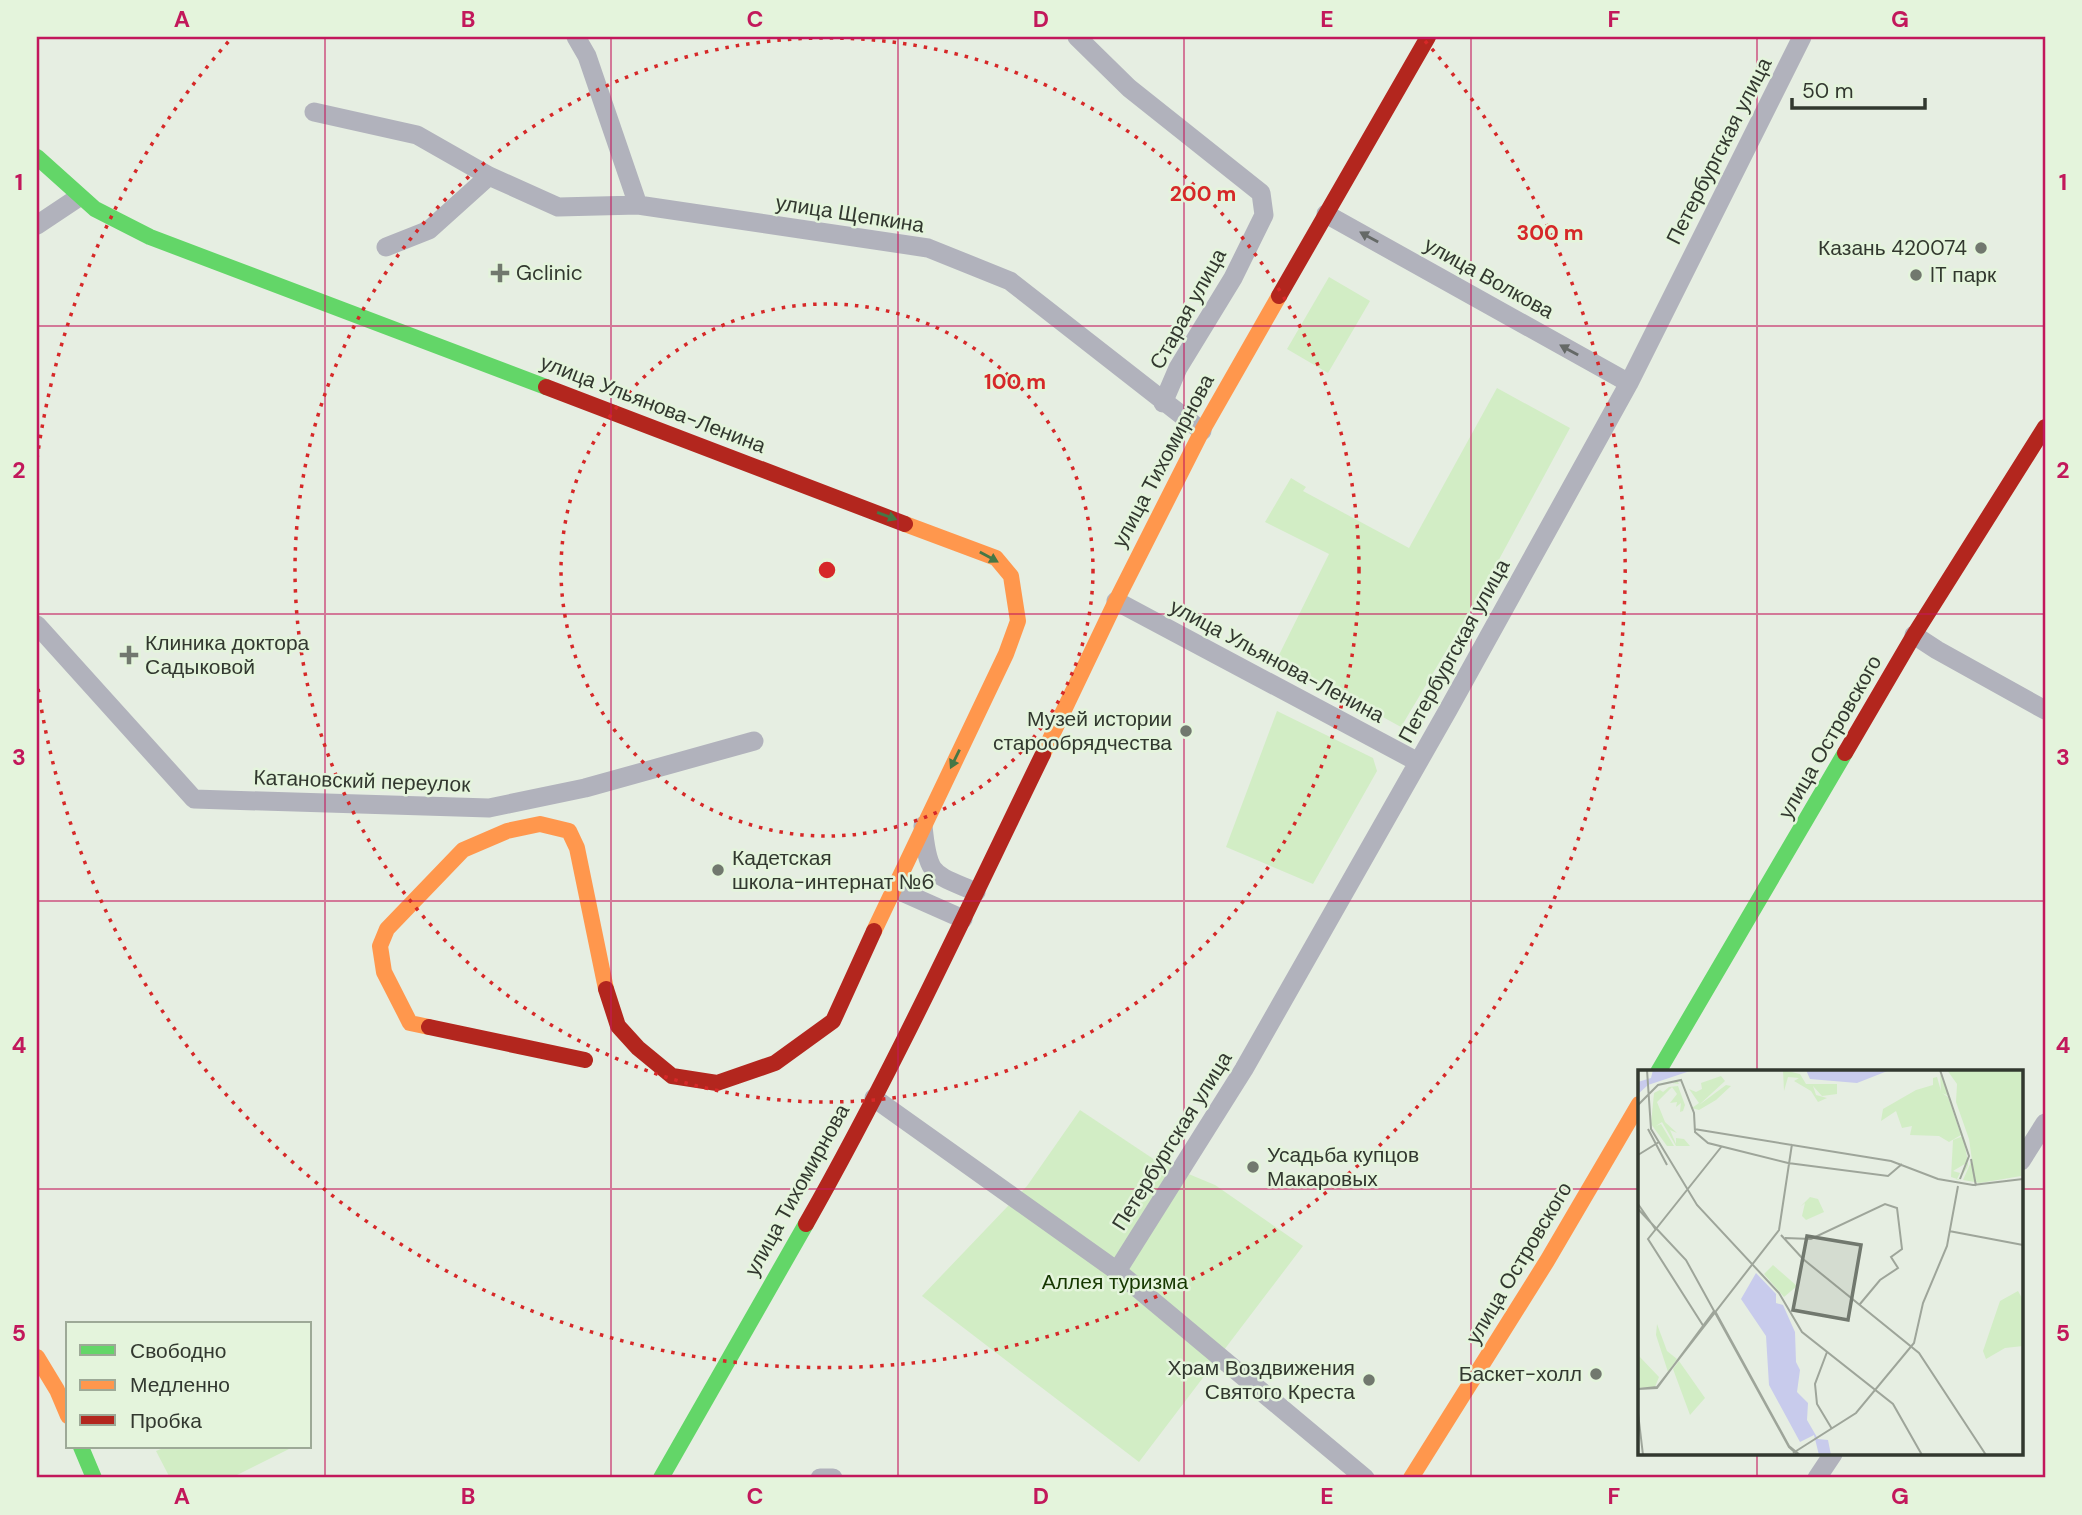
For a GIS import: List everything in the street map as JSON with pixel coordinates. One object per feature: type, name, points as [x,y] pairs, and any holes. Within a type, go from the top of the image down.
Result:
[{"type":"street","points":[[576,37],[587,56],[638,205]]},
{"type":"street","name":"Старая улица","points":[[1077,37],[1129,88],[1261,193],[1264,215],[1233,278],[1178,368],[1163,403],[1202,431]]},
{"type":"street","name":"улица Тихомирнова","points":[[661,1478],[853,1141],[1116,601],[1202,431],[1428,37]]},
{"type":"street","name":"Петербургская улица","points":[[1117,1271],[1244,1069],[1629,383],[1802,37]]},
{"type":"street","name":"улица Щепкина","points":[[314,112],[418,135],[489,176],[558,207],[638,205],[928,248],[1010,281],[1163,403]]},
{"type":"street","name":"улица Ульянова-Ленина","points":[[37,157],[95,209],[150,237],[996,558],[1011,576],[1018,621],[1006,654],[893,888]]},
{"type":"street","points":[[386,247],[429,230],[489,176]]},
{"type":"street","points":[[37,225],[79,197]]},
{"type":"street","name":"улица Волкова","points":[[1326,214],[1629,383]]},
{"type":"street","name":"улица Островского","points":[[1659,1070],[1914,635],[2045,427]]},
{"type":"street","name":"улица Ульянова-Ленина","points":[[1116,601],[1418,762]]},
{"type":"street","name":"Катановский переулок","points":[[37,625],[194,799],[489,808],[585,788],[754,741]]},
{"type":"street","points":[[1914,635],[2045,710]]},
{"type":"street","points":[[585,1060],[410,1023],[384,972],[380,946],[387,929],[463,850],[507,831],[540,824],[569,831],[578,848],[605,985],[618,1026],[638,1048],[672,1076],[716,1083],[775,1063],[833,1021],[893,888],[963,919]]},
{"type":"street","points":[[923,825],[927,858],[935,873],[976,892]]},
{"type":"street","points":[[874,1098],[1117,1271],[1365,1478]]},
{"type":"street","name":"улица Островского","points":[[1411,1478],[1547,1261],[1638,1106]]},
{"type":"street","points":[[2022,1159],[2045,1122]]},
{"type":"street","points":[[37,1357],[66,1411]]},
{"type":"street","points":[[81,1448],[94,1478]]},
{"type":"street","points":[[1817,1478],[1832,1456]]},
{"type":"street","points":[[820,1478],[833,1478]]},
{"type":"green space","points":[[1329,277],[1370,301],[1328,373],[1287,349]]},
{"type":"green space","points":[[1497,388],[1570,428],[1483,589],[1401,727],[1277,659],[1329,554],[1265,522],[1291,478],[1306,487],[1303,491],[1409,548]]},
{"type":"green space","points":[[1277,711],[1373,758],[1377,771],[1313,884],[1226,847]]},
{"type":"green space","name":"Аллея туризма","points":[[1080,1110],[1155,1160],[1215,1185],[1303,1246],[1139,1462],[922,1296],[1027,1186]]},
{"type":"green space","points":[[164,1448],[289,1449],[231,1478],[170,1478],[156,1451]]},
{"type":"traffic: fast","points":[[37,157],[95,209],[150,237],[546,387]]},
{"type":"traffic: fast","points":[[1659,1070],[1845,753]]},
{"type":"traffic: fast","points":[[661,1478],[806,1224]]},
{"type":"traffic: fast","points":[[81,1448],[94,1478]]},
{"type":"traffic: slow","points":[[1043,754],[1202,431],[1279,296]]},
{"type":"traffic: slow","points":[[874,931],[1006,654],[1018,621],[1011,576],[996,558],[905,524]]},
{"type":"traffic: slow","points":[[429,1027],[410,1023],[384,972],[380,946],[387,929],[463,850],[507,831],[540,824],[569,831],[577,848],[606,989]]},
{"type":"traffic: slow","points":[[1411,1478],[1547,1261],[1638,1106]]},
{"type":"traffic: slow","points":[[37,1357],[66,1411]]},
{"type":"traffic: jam","points":[[1279,296],[1428,37]]},
{"type":"traffic: jam","points":[[546,387],[905,524]]},
{"type":"traffic: jam","points":[[1845,753],[1914,635],[2045,427]]},
{"type":"traffic: jam","points":[[806,1224],[899,1050],[1043,754]]},
{"type":"traffic: jam","points":[[606,989],[618,1026],[638,1048],[672,1076],[717,1083],[775,1063],[833,1021],[874,931]]},
{"type":"traffic: jam","points":[[429,1027],[585,1060]]},
{"type":"place","name":"Казань 420074","points":[[1981,248]]},
{"type":"place","name":"Gclinic","points":[[500,273]]},
{"type":"place","name":"IT парк","points":[[1916,275]]},
{"type":"place","name":"Клиника доктора Садыковой","points":[[129,655]]},
{"type":"place","name":"Музей истории старообрядчества","points":[[1186,731]]},
{"type":"place","name":"Кадетская школа-интернат №6","points":[[718,870]]},
{"type":"place","name":"Усадьба купцов Макаровых","points":[[1253,1167]]},
{"type":"place","name":"Баскет-холл","points":[[1596,1374]]},
{"type":"place","name":"Храм Воздвижения Святого Креста","points":[[1369,1380]]}]
